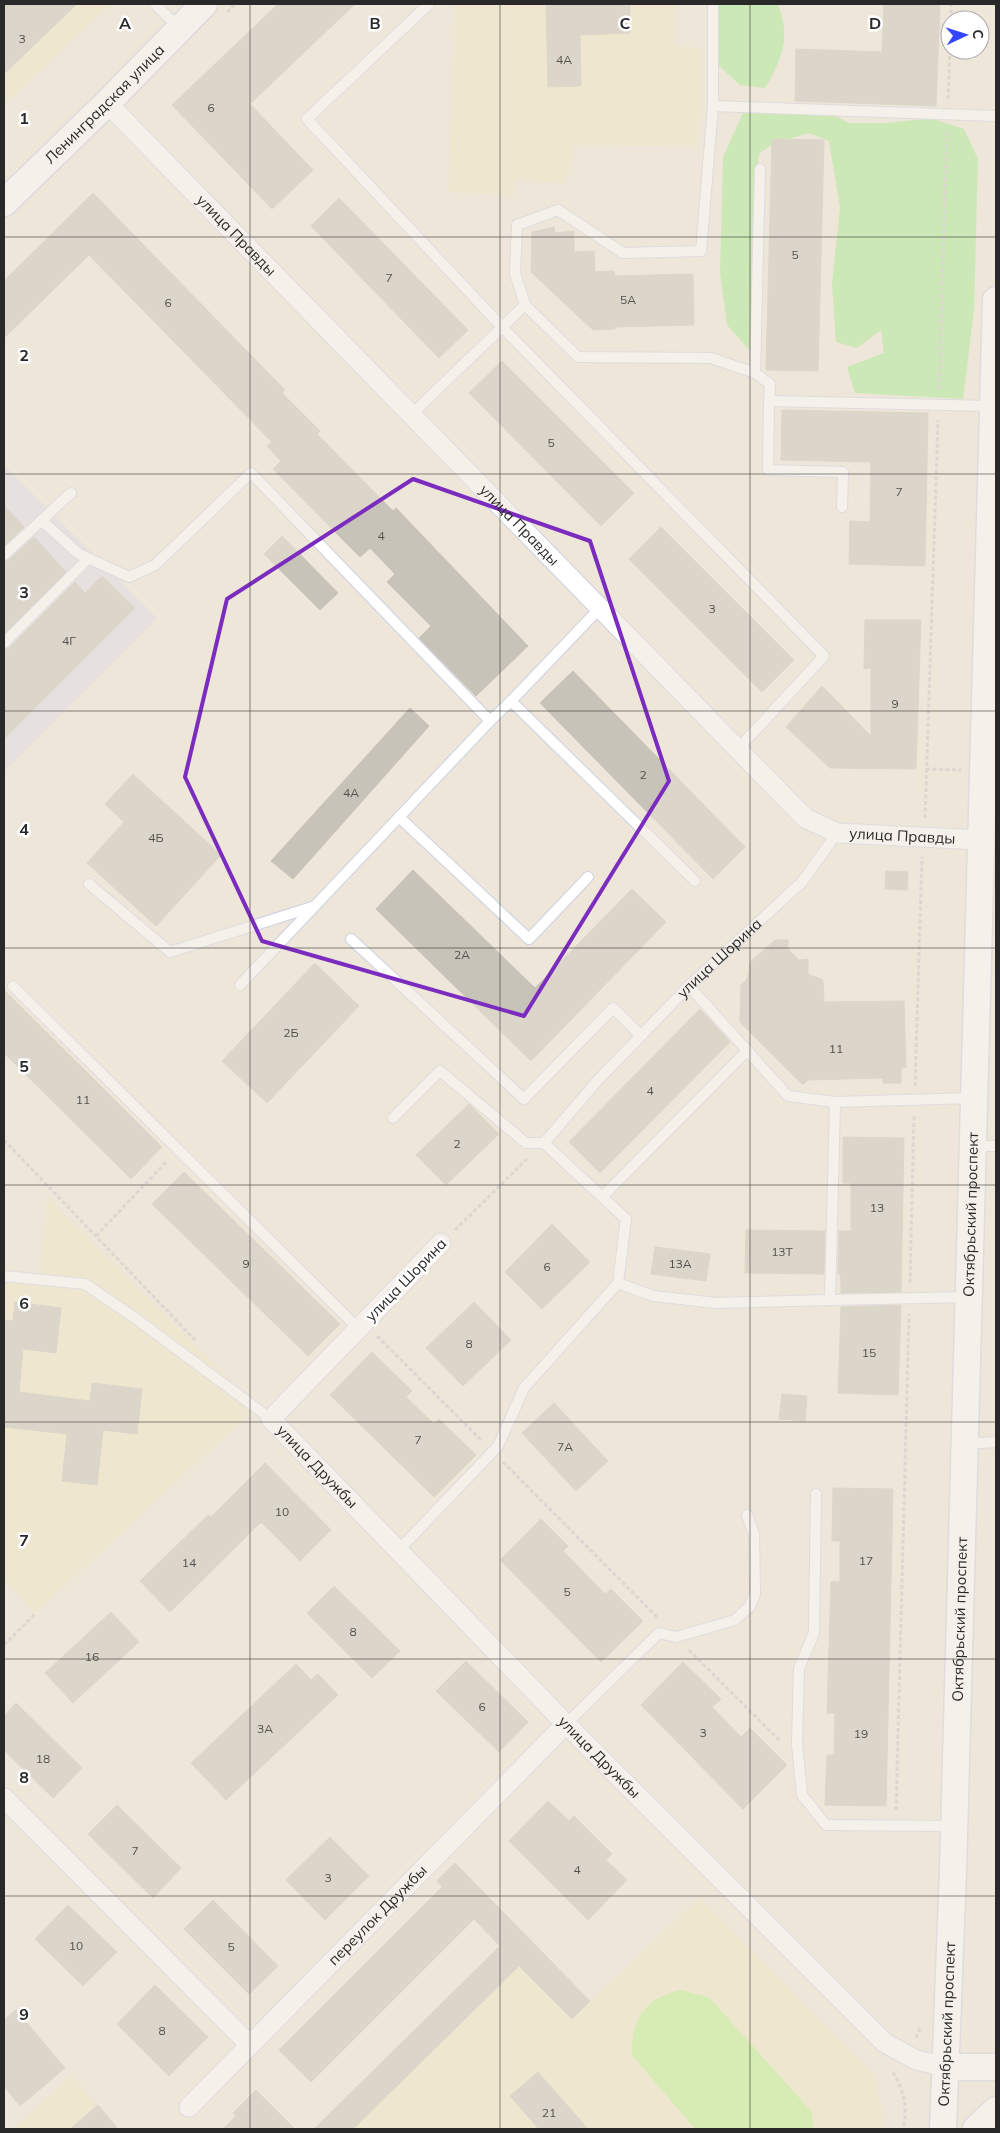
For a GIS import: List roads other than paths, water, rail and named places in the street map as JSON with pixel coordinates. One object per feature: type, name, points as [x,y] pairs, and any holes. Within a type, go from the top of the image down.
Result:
[{"type":"main road","name":"Ленинградская улица","points":[[4,203],[107,104],[204,4]]},
{"type":"main road","name":"Октябрьский проспект","points":[[943,2129],[947,2067],[968,1297],[984,1146],[974,1098],[982,840],[989,812],[994,497],[993,406],[996,300]]},
{"type":"main road","points":[[947,2067],[996,2067]]},
{"type":"main road","points":[[976,2129],[996,2110]]},
{"type":"street","name":"улица Правды","points":[[107,104],[805,818],[837,834],[982,840]]},
{"type":"street","name":"улица Шорина","points":[[271,1419],[441,1243]]},
{"type":"street","name":"улица Дружбы","points":[[271,1419],[566,1724],[886,2043],[916,2060],[947,2067]]},
{"type":"street","name":"переулок Дружбы","points":[[189,2107],[566,1724]]},
{"type":"street","points":[[4,1798],[250,2045]]},
{"type":"lane","points":[[155,4],[180,29]]},
{"type":"lane","points":[[429,4],[307,119],[502,327],[824,656],[738,749]]},
{"type":"lane","points":[[713,4],[712,106],[701,251],[623,253],[558,210],[518,225],[515,274],[525,305],[578,357],[711,358],[755,373],[770,384],[768,470],[842,472],[842,507]]},
{"type":"lane","points":[[712,106],[996,116]]},
{"type":"lane","points":[[755,373],[760,169]]},
{"type":"lane","points":[[411,415],[525,305]]},
{"type":"lane","points":[[769,402],[993,406]]},
{"type":"lane","points":[[41,520],[79,554],[129,577],[155,565],[252,473],[490,721]]},
{"type":"lane","points":[[4,555],[71,493]]},
{"type":"lane","points":[[4,643],[88,559]]},
{"type":"lane","points":[[240,985],[599,609]]},
{"type":"lane","points":[[511,701],[695,881]]},
{"type":"lane","points":[[399,817],[529,939],[588,877]]},
{"type":"lane","name":"улица Шорина","points":[[544,1142],[598,1080],[689,986],[802,882],[837,834]]},
{"type":"lane","points":[[89,884],[170,952],[313,907]]},
{"type":"lane","points":[[351,939],[524,1099],[613,1008],[641,1036]]},
{"type":"lane","points":[[13,986],[361,1326]]},
{"type":"lane","points":[[689,986],[788,1096],[835,1102],[974,1098]]},
{"type":"lane","points":[[602,1197],[748,1050]]},
{"type":"lane","points":[[393,1118],[440,1072],[526,1143],[544,1142],[626,1219],[618,1284],[524,1388],[501,1439],[492,1452],[398,1551]]},
{"type":"lane","points":[[830,1300],[835,1102]]},
{"type":"lane","points":[[4,1276],[85,1284],[135,1318],[271,1419]]},
{"type":"lane","points":[[618,1284],[653,1296],[716,1303],[968,1297]]},
{"type":"lane","points":[[964,1444],[996,1442]]},
{"type":"lane","points":[[816,1494],[814,1633],[800,1668],[798,1759],[802,1795],[826,1825],[954,1826]]},
{"type":"lane","points":[[566,1724],[659,1633],[676,1637],[735,1620],[750,1606],[755,1594],[754,1534],[747,1515]]}]
